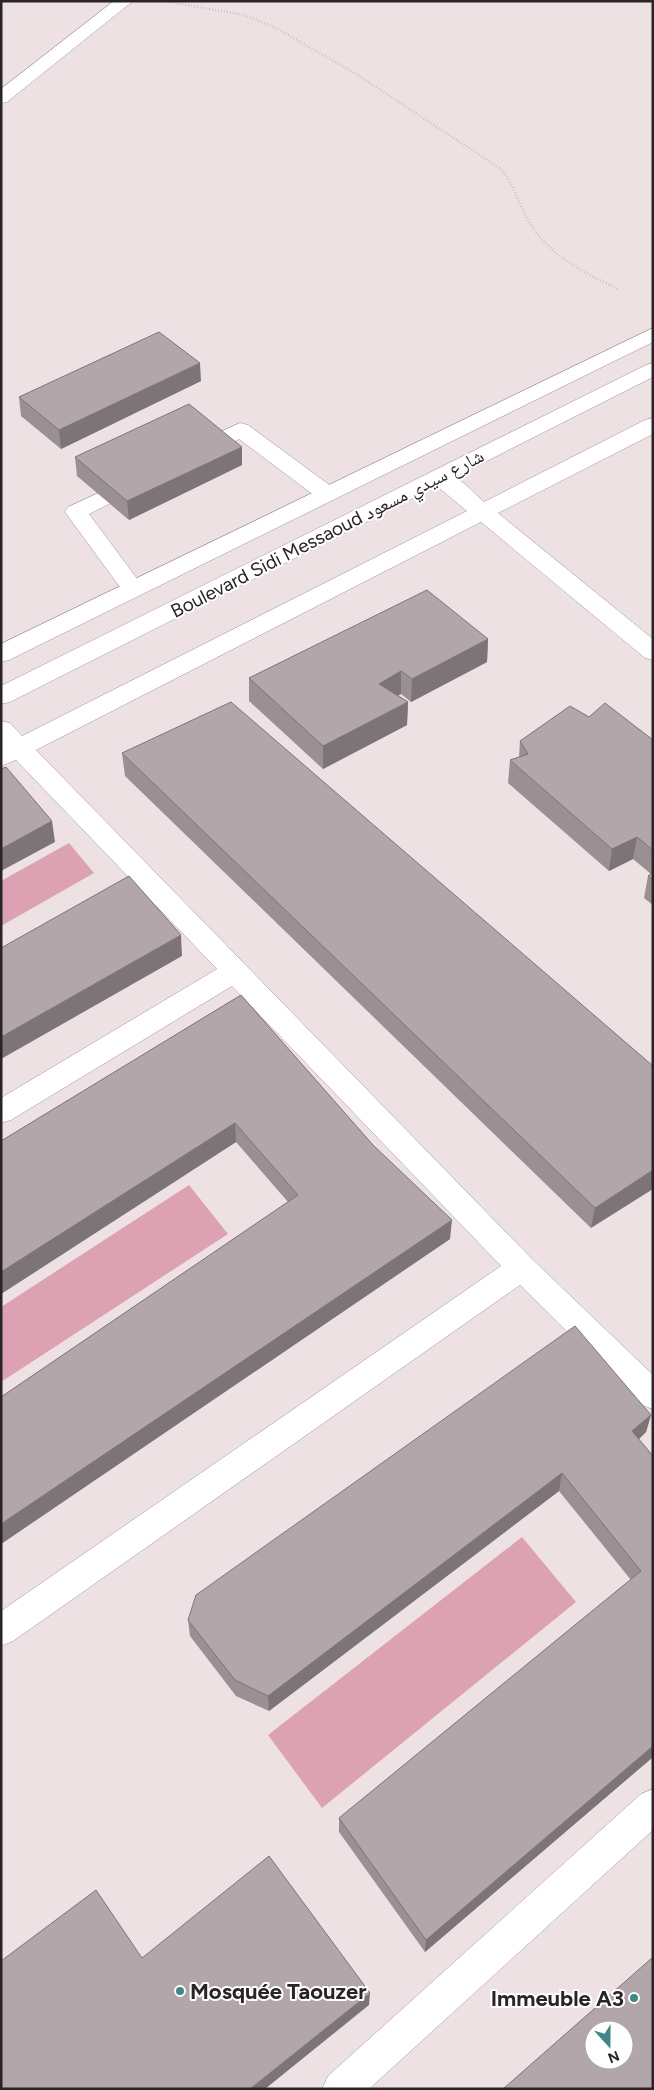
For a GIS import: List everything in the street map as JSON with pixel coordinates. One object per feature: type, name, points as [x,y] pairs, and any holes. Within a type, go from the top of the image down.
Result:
[{"type":"street","points":[[1,98],[125,1]]},
{"type":"street","name":"Boulevard Sidi Messaoud شارع سيدي مسعود","points":[[1,654],[653,334]]},
{"type":"street","name":"Boulevard Sidi Messaoud شارع سيدي مسعود","points":[[1,696],[653,369]]},
{"type":"street","points":[[11,752],[653,424]]},
{"type":"street","points":[[215,443],[240,430],[327,494]]},
{"type":"street","points":[[440,476],[653,652]]},
{"type":"street","points":[[103,498],[76,512],[133,589]]},
{"type":"street","points":[[1,728],[11,752],[235,971],[522,1268],[653,1394]]},
{"type":"street","points":[[1,1112],[235,971]]},
{"type":"street","points":[[1,1630],[522,1268]]},
{"type":"street","points":[[341,2089],[653,1806]]},
{"type":"path","points":[[165,1],[225,11],[259,20],[299,40],[353,72],[501,169],[510,179],[527,220],[542,241],[557,255],[578,269],[618,289]]},
{"type":"shaded area","points":[[69,843],[94,873],[1,926],[1,881]]},
{"type":"shaded area","points":[[189,1185],[228,1234],[1,1382],[1,1307]]},
{"type":"shaded area","points":[[522,1537],[576,1602],[322,1808],[268,1735]]},
{"type":"building","points":[[159,332],[200,363],[59,430],[19,397]]},
{"type":"building","points":[[189,404],[242,447],[127,501],[75,457]]},
{"type":"building","points":[[427,590],[488,639],[412,679],[401,671],[379,684],[408,702],[323,746],[249,678]]},
{"type":"building","points":[[231,702],[653,1066],[653,1170],[595,1208],[122,753]]},
{"type":"building","points":[[605,703],[653,740],[653,850],[637,837],[612,849],[510,760],[528,754],[520,741],[570,706],[589,717]]},
{"type":"building","points":[[6,767],[52,821],[1,849],[1,769]]},
{"type":"building","points":[[653,872],[653,880],[648,876]]},
{"type":"building","points":[[129,876],[181,935],[1,1037],[1,948]]},
{"type":"building","points":[[241,995],[373,1145],[452,1220],[1,1524],[1,1397],[298,1195],[235,1123],[1,1272],[1,1141]]},
{"type":"building","points":[[575,1326],[651,1415],[632,1431],[653,1456],[653,1746],[426,1940],[339,1818],[641,1571],[562,1473],[268,1696],[235,1680],[188,1620],[196,1595]]},
{"type":"building","name":"Mosquée Taouzer","points":[[269,1856],[370,1993],[250,2089],[1,2089],[1,1961],[96,1890],[142,1958]]},
{"type":"building","name":"Immeuble A3","points":[[653,1957],[653,2089],[503,2089]]},
{"type":"place","name":"Mosquée Taouzer","points":[[180,1991]]},
{"type":"place","name":"Immeuble A3","points":[[634,1998]]}]
